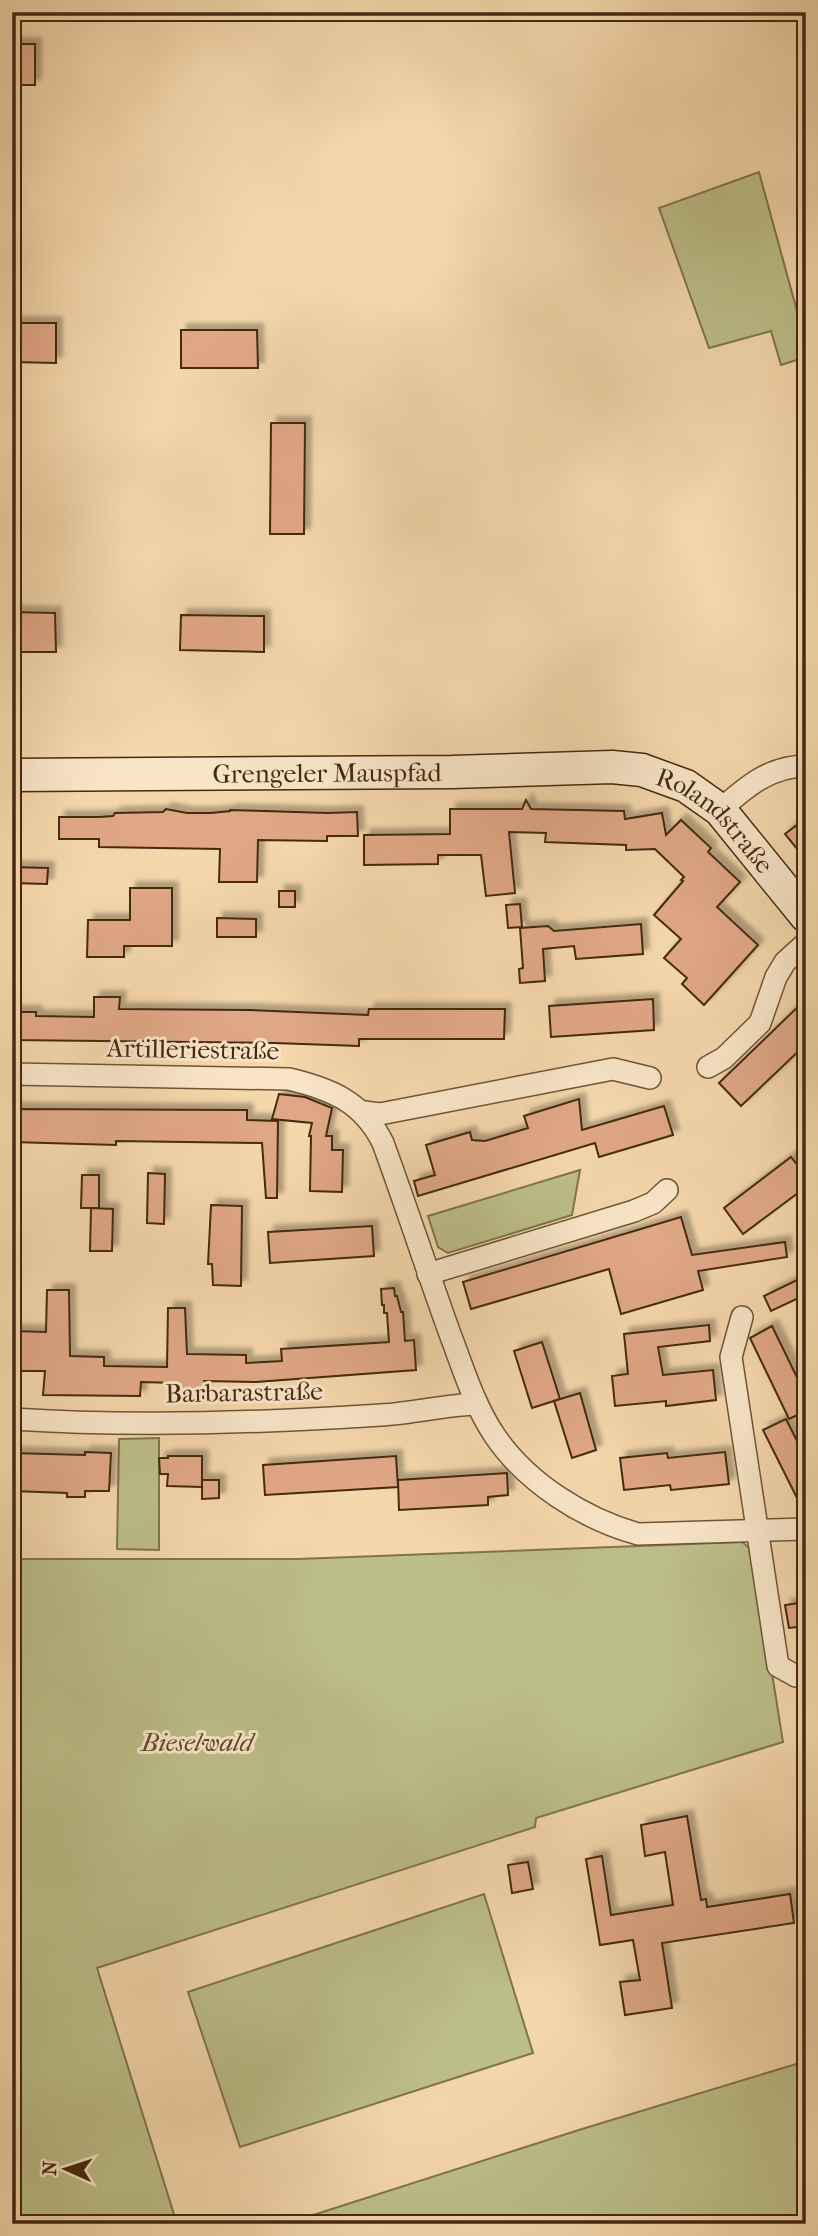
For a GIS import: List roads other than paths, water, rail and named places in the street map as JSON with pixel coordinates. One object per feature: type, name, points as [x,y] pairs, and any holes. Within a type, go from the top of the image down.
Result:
[{"type":"main road","name":"Grengeler Mauspfad","points":[[12,775],[398,773],[612,767],[642,770]]},
{"type":"main road","name":"Rolandstraße","points":[[642,770],[686,786],[720,810],[806,916]]},
{"type":"street","points":[[720,810],[750,784],[774,771],[806,766]]},
{"type":"street","points":[[708,1067],[724,1058],[760,1023],[785,962],[806,943]]},
{"type":"street","points":[[364,1112],[380,1114],[613,1069],[650,1078]]},
{"type":"street","name":"Artilleriestraße","points":[[12,1074],[289,1079],[325,1088],[364,1112],[375,1126],[477,1404],[495,1436],[515,1461],[556,1495],[591,1516],[638,1534],[758,1530]]},
{"type":"street","points":[[428,1273],[634,1211],[653,1203],[667,1190]]},
{"type":"street","points":[[742,1317],[731,1357],[778,1666],[796,1676],[806,1678]]},
{"type":"street","name":"Barbarastraße","points":[[12,1419],[113,1422],[282,1421],[396,1414],[477,1404]]},
{"type":"street","points":[[758,1530],[806,1529]]},
{"type":"park label","name":"Bieselwald","points":[[197,1742]]}]
